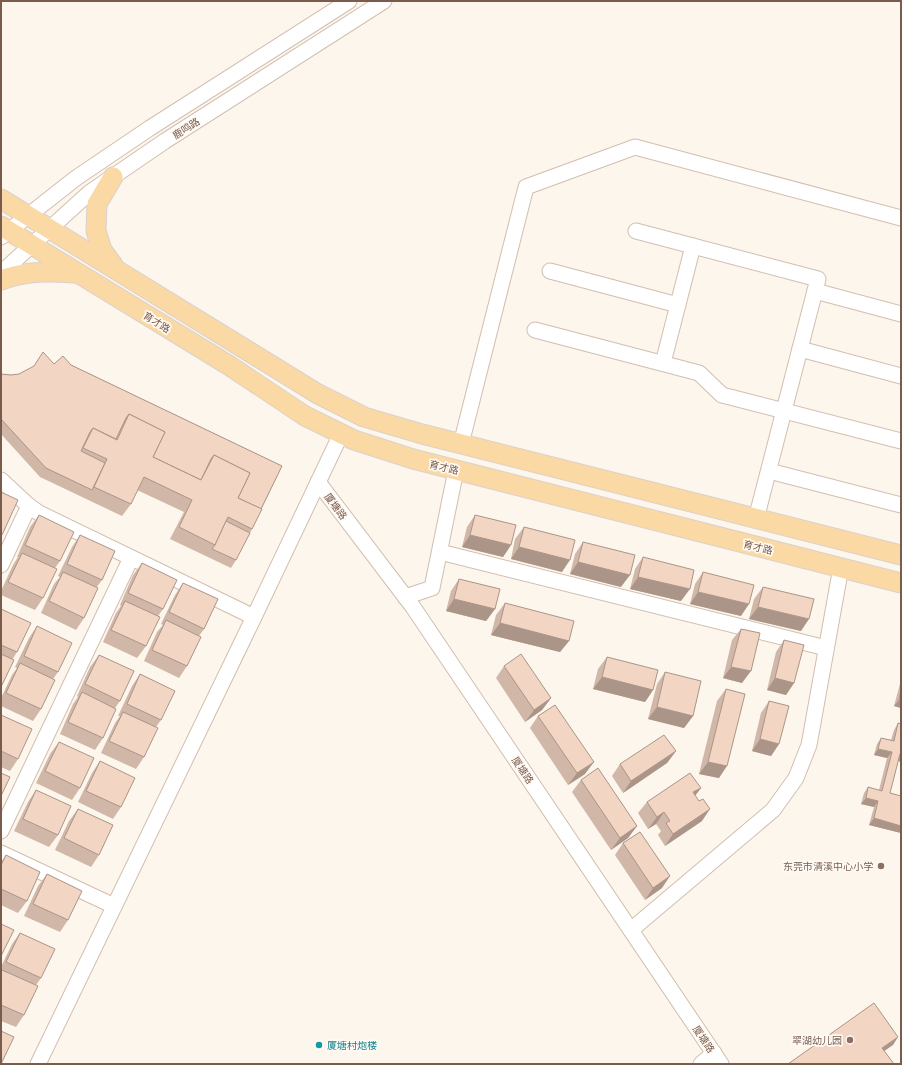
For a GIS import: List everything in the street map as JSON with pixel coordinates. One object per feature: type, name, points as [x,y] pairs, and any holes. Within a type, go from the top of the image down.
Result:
[{"type":"main road","points":[[113,177],[97,204],[96,232],[102,250],[116,269]]},
{"type":"main road","points":[[1,199],[318,394],[364,417],[461,444],[901,555]]},
{"type":"main road","name":"育才路","points":[[4,231],[32,245],[230,366],[305,416],[354,440],[414,459],[456,470],[901,583]]},
{"type":"main road","points":[[1,280],[16,274],[45,270],[78,273]]},
{"type":"street","name":"鹿鸣路","points":[[4,231],[28,216],[76,178],[150,128],[349,1]]},
{"type":"street","name":"鹿鸣路","points":[[1,273],[89,193],[165,142],[384,1]]},
{"type":"street","points":[[461,444],[526,187],[635,147],[901,218]]},
{"type":"street","points":[[636,231],[818,279],[756,518]]},
{"type":"street","points":[[663,363],[693,246]]},
{"type":"street","points":[[550,271],[678,305]]},
{"type":"street","points":[[815,291],[901,314]]},
{"type":"street","points":[[534,330],[699,373],[722,395],[901,441]]},
{"type":"street","points":[[800,349],[901,376]]},
{"type":"street","points":[[38,1064],[341,434]]},
{"type":"street","points":[[405,597],[432,588],[456,470]]},
{"type":"street","points":[[769,470],[901,505]]},
{"type":"street","points":[[1,480],[29,506],[39,513],[254,617]]},
{"type":"street","name":"厦塘路","points":[[318,482],[405,597],[718,1058]]},
{"type":"street","points":[[1,565],[29,506]]},
{"type":"street","points":[[440,552],[826,648]]},
{"type":"street","points":[[1,831],[131,558]]},
{"type":"street","points":[[631,930],[773,810],[796,778],[809,744],[841,568]]},
{"type":"street","points":[[1,852],[114,906]]},
{"type":"street","points":[[701,1064],[718,1058]]},
{"type":"building","points":[[43,352],[54,364],[63,356],[71,365],[282,466],[261,509],[238,498],[250,473],[214,455],[201,480],[153,457],[165,432],[129,414],[116,439],[93,428],[90,432],[81,451],[105,463],[92,490],[46,468],[1,419],[1,374],[19,374],[34,366]]},
{"type":"building","points":[[129,414],[165,432],[153,457],[201,480],[214,455],[250,473],[238,498],[262,509],[252,529],[228,517],[215,545],[179,527],[192,500],[144,477],[131,504],[94,487],[107,459],[83,448],[93,428],[117,440]]},
{"type":"building","points":[[1,492],[18,500],[2,535],[1,534]]},
{"type":"building","points":[[39,515],[74,532],[60,561],[25,545]]},
{"type":"building","points":[[475,515],[516,525],[511,545],[470,535]]},
{"type":"building","points":[[226,521],[250,533],[236,560],[212,549]]},
{"type":"building","points":[[524,527],[575,540],[570,560],[519,547]]},
{"type":"building","points":[[80,535],[115,551],[102,580],[67,564]]},
{"type":"building","points":[[583,542],[635,555],[630,575],[578,562]]},
{"type":"building","points":[[22,553],[57,569],[43,598],[8,582]]},
{"type":"building","points":[[643,557],[694,570],[690,589],[638,577]]},
{"type":"building","points":[[142,563],[177,580],[163,609],[128,593]]},
{"type":"building","points":[[63,572],[98,588],[84,618],[49,601]]},
{"type":"building","points":[[703,572],[754,585],[749,604],[698,592]]},
{"type":"building","points":[[459,579],[500,589],[495,609],[454,599]]},
{"type":"building","points":[[183,583],[218,599],[204,629],[169,612]]},
{"type":"building","points":[[763,587],[814,599],[809,619],[758,607]]},
{"type":"building","points":[[125,601],[160,617],[146,646],[111,630]]},
{"type":"building","points":[[505,603],[574,621],[569,641],[500,623]]},
{"type":"building","points":[[1,609],[31,623],[17,652],[1,645]]},
{"type":"building","points":[[166,620],[201,637],[187,666],[152,650]]},
{"type":"building","points":[[37,626],[72,643],[58,672],[24,656]]},
{"type":"building","points":[[741,629],[760,633],[751,671],[731,667]]},
{"type":"building","points":[[784,640],[804,645],[794,683],[775,678]]},
{"type":"building","points":[[1,654],[14,660],[1,687]]},
{"type":"building","points":[[521,654],[551,698],[534,710],[504,666]]},
{"type":"building","points":[[99,655],[134,671],[120,701],[85,684]]},
{"type":"building","points":[[607,657],[658,670],[653,690],[602,677]]},
{"type":"building","points":[[20,663],[55,680],[41,709],[6,693]]},
{"type":"building","points":[[665,672],[701,681],[693,716],[657,707]]},
{"type":"building","points":[[140,674],[175,691],[161,720],[127,704]]},
{"type":"building","points":[[726,689],[745,694],[727,766],[708,762]]},
{"type":"building","points":[[82,692],[116,709],[103,738],[68,722]]},
{"type":"building","points":[[769,701],[789,706],[779,744],[760,739]]},
{"type":"building","points":[[555,705],[594,762],[577,773],[538,716]]},
{"type":"building","points":[[123,712],[158,728],[144,757],[109,741]]},
{"type":"building","points":[[1,715],[32,729],[18,759],[1,751]]},
{"type":"building","points":[[898,723],[901,724],[901,754],[890,793],[901,796],[901,826],[874,818],[878,801],[866,798],[868,787],[882,791],[892,752],[878,749],[881,738],[894,741]]},
{"type":"building","points":[[664,735],[676,751],[631,781],[620,764]]},
{"type":"building","points":[[59,742],[94,758],[80,788],[45,771]]},
{"type":"building","points":[[100,761],[135,778],[121,807],[86,791]]},
{"type":"building","points":[[598,768],[637,826],[620,838],[581,780]]},
{"type":"building","points":[[1,773],[10,777],[1,796]]},
{"type":"building","points":[[690,773],[701,788],[693,792],[699,801],[703,799],[710,809],[673,834],[666,823],[670,821],[664,812],[657,817],[647,802]]},
{"type":"building","points":[[36,790],[71,806],[58,835],[23,819]]},
{"type":"building","points":[[78,809],[113,825],[99,855],[64,838]]},
{"type":"building","points":[[640,832],[670,876],[653,888],[623,843]]},
{"type":"building","points":[[6,855],[40,872],[27,901],[1,889],[1,865]]},
{"type":"building","points":[[47,874],[82,891],[68,920],[33,904]]},
{"type":"building","points":[[1,924],[14,930],[1,956]]},
{"type":"building","points":[[20,933],[55,949],[41,978],[6,962]]},
{"type":"building","points":[[2,970],[38,986],[24,1015],[1,1005]]},
{"type":"building","points":[[874,1003],[898,1037],[882,1048],[894,1064],[788,1064]]},
{"type":"building","points":[[1,1031],[14,1037],[1,1064]]},
{"type":"place","name":"东莞市清溪中心小学","points":[[881,866]]},
{"type":"place","name":"翠湖幼儿园","points":[[850,1040]]},
{"type":"place","name":"厦塘村炮楼","points":[[319,1045]]}]
